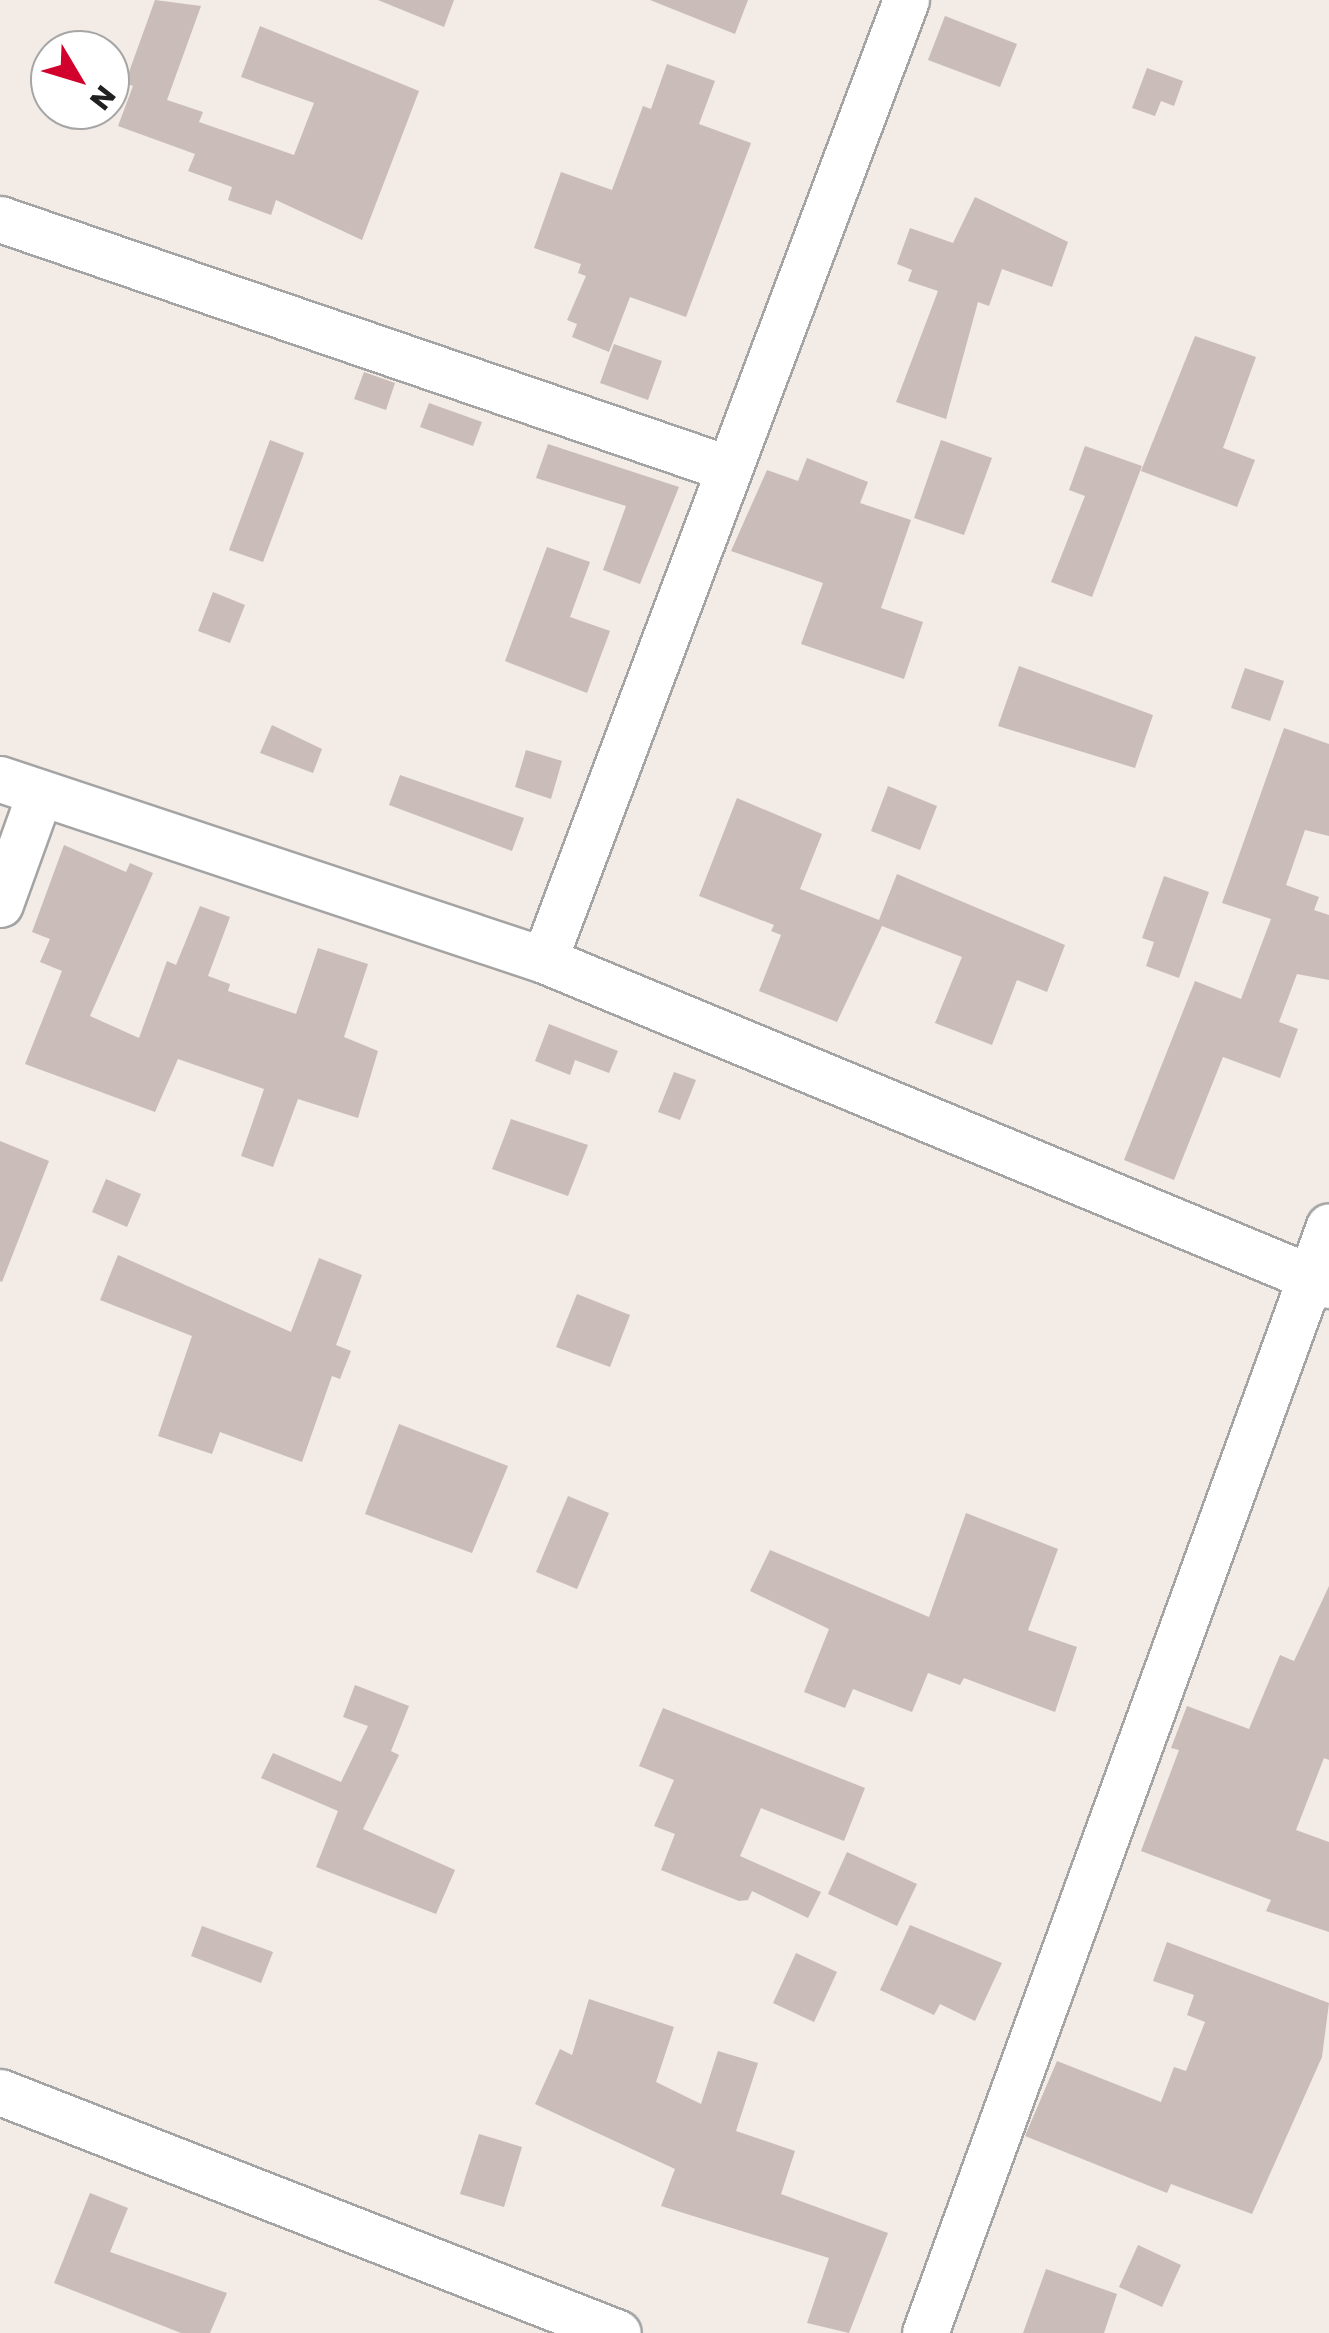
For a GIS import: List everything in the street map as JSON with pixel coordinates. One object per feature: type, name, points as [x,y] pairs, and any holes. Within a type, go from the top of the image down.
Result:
[{"type":"street","points":[[544,960],[906,0]]},
{"type":"street","points":[[0,219],[727,468]]},
{"type":"street","points":[[0,904],[20,786],[544,960],[1319,1281]]},
{"type":"street","points":[[924,2333],[1319,1281],[1329,1226]]},
{"type":"street","points":[[0,2092],[618,2333]]},
{"type":"building","points":[[155,0],[201,6],[167,100],[203,112],[199,122],[294,155],[314,103],[241,77],[260,26],[419,91],[362,240],[276,200],[271,215],[228,200],[232,187],[188,171],[195,154],[129,130],[133,86],[130,69]]},
{"type":"building","points":[[378,0],[454,0],[444,27]]},
{"type":"building","points":[[650,0],[748,0],[735,34]]},
{"type":"building","points":[[945,16],[1017,44],[1000,87],[928,60]]},
{"type":"building","points":[[667,64],[715,81],[699,124],[751,143],[686,317],[630,297],[609,352],[572,337],[577,324],[567,320],[586,276],[578,273],[581,264],[534,248],[561,172],[612,190],[643,106],[651,109]]},
{"type":"building","points":[[1147,68],[1183,81],[1174,106],[1161,101],[1155,116],[1132,108]]},
{"type":"building","points":[[975,197],[1068,242],[1052,287],[1002,269],[989,306],[978,302],[946,419],[896,402],[938,291],[908,281],[912,270],[897,264],[910,228],[953,243]]},
{"type":"building","points":[[1195,336],[1256,357],[1223,448],[1255,460],[1237,507],[1141,471]]},
{"type":"building","points":[[614,344],[662,361],[648,400],[600,383]]},
{"type":"building","points":[[364,372],[395,383],[386,410],[354,399]]},
{"type":"building","points":[[429,403],[482,422],[473,446],[420,427]]},
{"type":"building","points":[[270,440],[304,453],[263,562],[229,550]]},
{"type":"building","points":[[941,440],[992,458],[964,535],[914,518]]},
{"type":"building","points":[[548,444],[679,487],[640,584],[603,570],[626,506],[536,478]]},
{"type":"building","points":[[1085,446],[1142,466],[1092,597],[1051,582],[1085,496],[1069,490]]},
{"type":"building","points":[[807,458],[868,482],[860,503],[911,520],[881,608],[923,622],[904,679],[801,644],[823,583],[731,551],[767,470],[798,481]]},
{"type":"building","points":[[547,547],[590,562],[570,617],[610,631],[587,693],[505,661]]},
{"type":"building","points":[[213,592],[245,605],[230,643],[198,631]]},
{"type":"building","points":[[1019,666],[1153,715],[1135,768],[998,726]]},
{"type":"building","points":[[1245,668],[1284,681],[1270,721],[1231,708]]},
{"type":"building","points":[[272,725],[322,749],[313,773],[260,753]]},
{"type":"building","points":[[1284,728],[1329,744],[1329,836],[1305,830],[1286,885],[1319,897],[1314,910],[1329,915],[1329,980],[1297,974],[1279,1022],[1298,1029],[1280,1078],[1223,1057],[1174,1180],[1124,1160],[1195,981],[1241,999],[1271,919],[1222,903]]},
{"type":"building","points":[[526,750],[562,761],[551,799],[515,787]]},
{"type":"building","points":[[400,775],[524,818],[512,851],[389,805]]},
{"type":"building","points":[[888,786],[937,806],[920,850],[871,831]]},
{"type":"building","points":[[737,798],[822,834],[800,889],[879,920],[897,874],[1065,945],[1047,992],[1017,980],[992,1045],[935,1023],[962,957],[882,926],[837,1022],[759,991],[781,935],[771,931],[774,925],[699,896]]},
{"type":"building","points":[[64,845],[126,872],[130,863],[153,873],[90,1016],[139,1038],[167,961],[176,965],[200,906],[230,917],[208,976],[230,984],[228,991],[296,1014],[318,948],[368,964],[344,1037],[378,1051],[358,1118],[298,1099],[273,1167],[241,1156],[264,1089],[178,1059],[155,1112],[25,1064],[62,971],[40,962],[50,939],[32,932]]},
{"type":"building","points":[[1164,876],[1209,892],[1179,978],[1146,966],[1154,942],[1142,938]]},
{"type":"building","points":[[549,1024],[618,1051],[609,1073],[575,1060],[570,1075],[535,1061]]},
{"type":"building","points":[[674,1072],[696,1080],[680,1120],[658,1112]]},
{"type":"building","points":[[511,1119],[588,1145],[568,1196],[492,1169]]},
{"type":"building","points":[[0,1141],[49,1161],[2,1282],[0,1281]]},
{"type":"building","points":[[106,1179],[141,1194],[127,1227],[92,1212]]},
{"type":"building","points":[[118,1255],[291,1332],[319,1258],[362,1275],[336,1345],[351,1351],[340,1379],[332,1376],[302,1462],[220,1432],[212,1454],[158,1436],[192,1336],[100,1300]]},
{"type":"building","points":[[577,1294],[630,1315],[610,1367],[556,1347]]},
{"type":"building","points":[[399,1424],[508,1466],[472,1553],[365,1514]]},
{"type":"building","points":[[568,1496],[609,1513],[577,1589],[536,1572]]},
{"type":"building","points":[[966,1513],[1058,1549],[1028,1630],[1077,1647],[1055,1712],[964,1678],[960,1685],[928,1673],[912,1712],[853,1689],[845,1708],[804,1692],[829,1629],[750,1591],[770,1550],[929,1617]]},
{"type":"building","points":[[1329,1586],[1329,1760],[1324,1758],[1296,1830],[1329,1842],[1329,1932],[1266,1911],[1271,1900],[1141,1851],[1179,1750],[1171,1748],[1187,1706],[1249,1729],[1280,1655],[1294,1661]]},
{"type":"building","points":[[355,1685],[409,1706],[391,1751],[399,1755],[363,1829],[455,1870],[436,1914],[316,1867],[338,1811],[261,1778],[273,1753],[341,1782],[368,1726],[343,1717]]},
{"type":"building","points":[[663,1708],[865,1788],[844,1841],[761,1808],[740,1856],[821,1892],[808,1918],[752,1891],[748,1900],[739,1901],[661,1870],[675,1834],[654,1826],[674,1780],[639,1766]]},
{"type":"building","points":[[847,1852],[917,1884],[897,1926],[828,1894]]},
{"type":"building","points":[[910,1925],[1002,1963],[975,2021],[940,2004],[934,2015],[880,1990]]},
{"type":"building","points":[[202,1926],[273,1952],[261,1983],[191,1956]]},
{"type":"building","points":[[1167,1942],[1329,2003],[1322,2057],[1252,2214],[1171,2184],[1167,2193],[1025,2136],[1057,2061],[1161,2102],[1174,2067],[1186,2071],[1205,2022],[1187,2015],[1194,1995],[1153,1981]]},
{"type":"building","points":[[796,1953],[837,1972],[814,2022],[773,2003]]},
{"type":"building","points":[[589,1999],[674,2027],[656,2082],[701,2104],[718,2051],[758,2063],[736,2131],[795,2151],[781,2194],[888,2233],[849,2333],[807,2323],[829,2258],[661,2206],[675,2169],[535,2104],[560,2049],[572,2055]]},
{"type":"building","points":[[479,2134],[522,2147],[504,2207],[460,2194]]},
{"type":"building","points":[[90,2193],[128,2208],[110,2252],[227,2293],[210,2333],[181,2333],[54,2283]]},
{"type":"building","points":[[1138,2245],[1181,2265],[1162,2307],[1119,2287]]},
{"type":"building","points":[[1046,2269],[1117,2294],[1104,2333],[1023,2333]]}]
